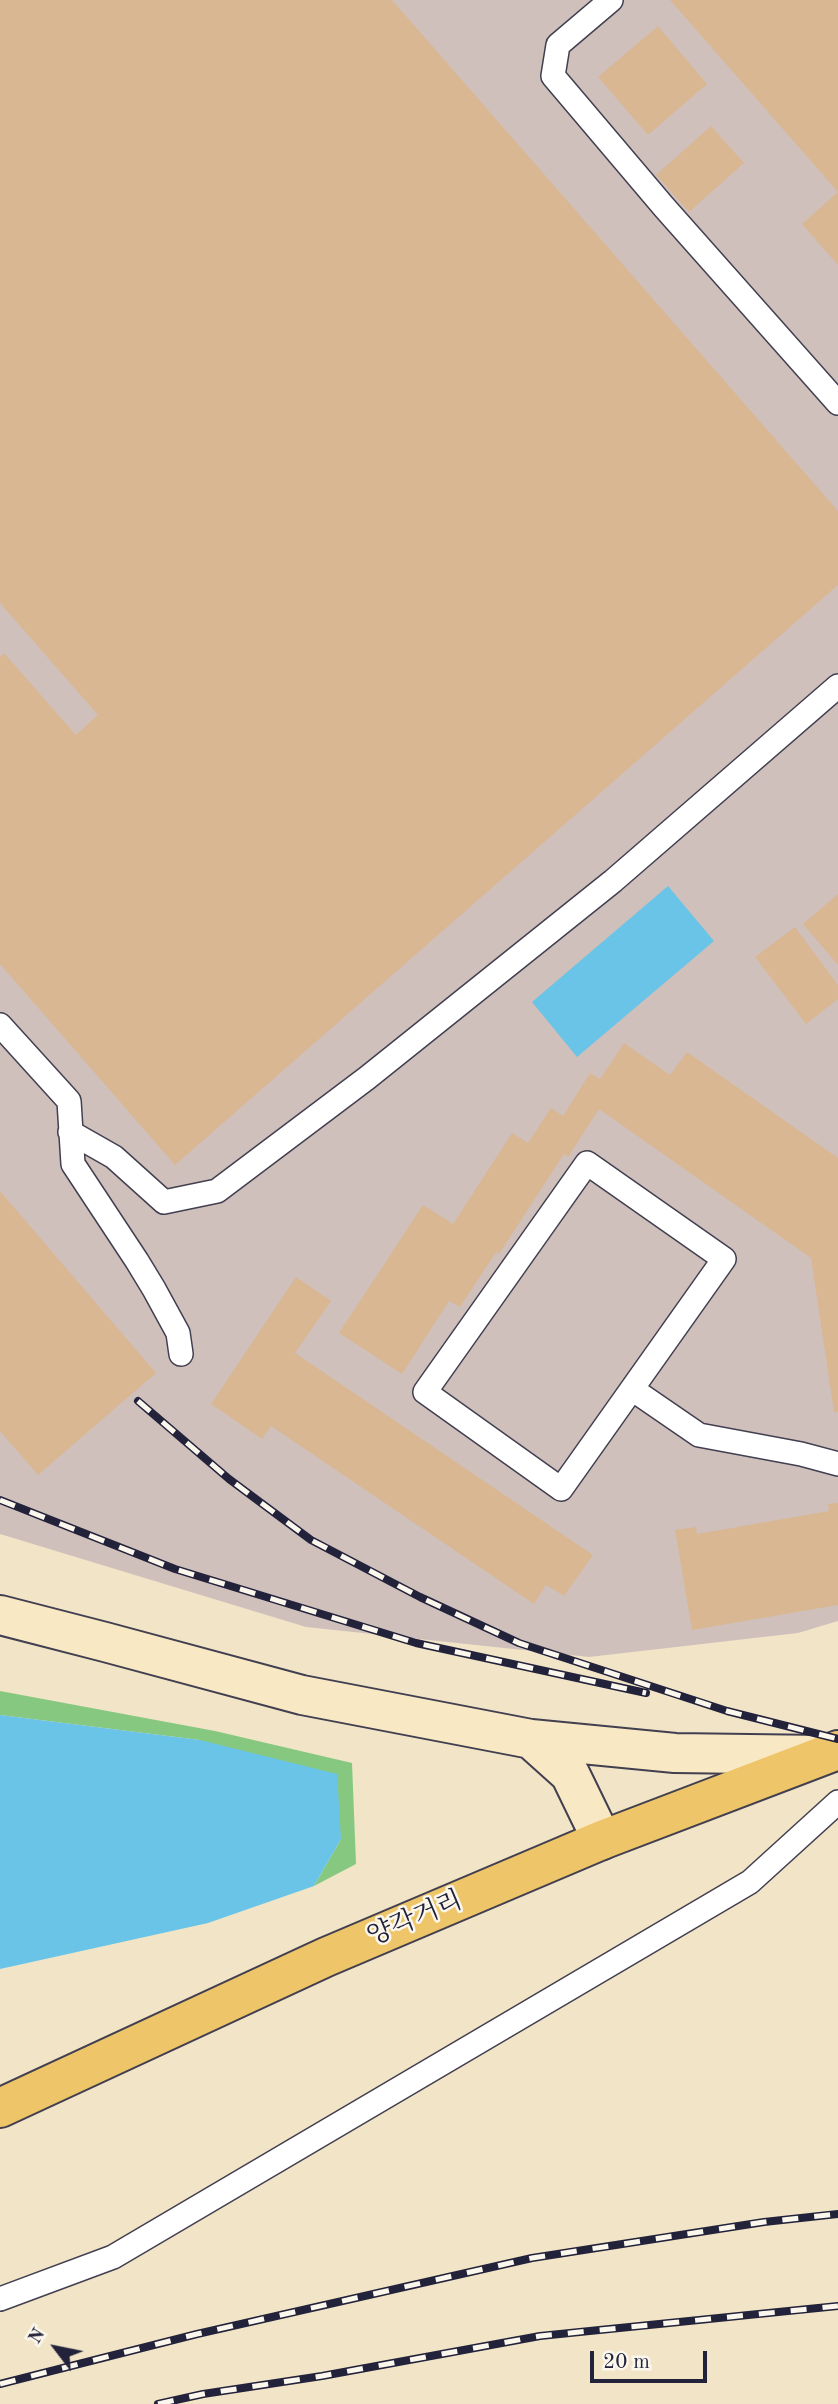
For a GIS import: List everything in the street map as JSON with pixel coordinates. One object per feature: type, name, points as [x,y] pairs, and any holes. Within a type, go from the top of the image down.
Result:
[{"type":"main road","points":[[0,1615],[302,1695],[531,1739],[675,1753],[830,1753]]},
{"type":"main road","points":[[531,1739],[570,1774],[602,1840]]},
{"type":"main road","name":"양각거리","points":[[0,2108],[326,1958],[602,1840],[830,1753]]},
{"type":"lane","points":[[611,0],[558,45],[553,76],[664,207],[838,402]]},
{"type":"lane","points":[[70,1132],[114,1157],[164,1202],[217,1191],[367,1078],[613,881],[838,686]]},
{"type":"lane","points":[[0,1025],[69,1101],[73,1164],[154,1289],[178,1333],[181,1354]]},
{"type":"lane","points":[[587,1163],[724,1259],[632,1389],[561,1489],[425,1392],[587,1163]]},
{"type":"lane","points":[[632,1389],[699,1435],[802,1454],[838,1464]]},
{"type":"lane","points":[[0,2299],[113,2257],[750,1882],[838,1802]]},
{"type":"shaded area","points":[[0,0],[838,0],[838,1621],[798,1633],[589,1657],[306,1627],[0,1534]]},
{"type":"green space","points":[[0,1691],[215,1731],[352,1763],[356,1864],[314,1886],[341,1839],[200,1740],[0,1715]]},
{"type":"water","points":[[668,886],[714,941],[577,1057],[532,1002]]},
{"type":"water","points":[[0,1715],[200,1740],[337,1774],[341,1839],[314,1886],[208,1923],[0,1969]]},
{"type":"building","points":[[0,0],[392,0],[838,511],[838,585],[175,1165],[0,964],[0,657],[4,653],[76,735],[98,715],[0,603]]},
{"type":"building","points":[[670,0],[838,0],[838,192]]},
{"type":"building","points":[[658,26],[707,84],[648,135],[598,77]]},
{"type":"building","points":[[711,126],[744,163],[689,212],[656,175]]},
{"type":"building","points":[[838,192],[838,265],[802,224]]},
{"type":"building","points":[[838,894],[838,965],[803,924]]},
{"type":"building","points":[[795,927],[838,985],[838,999],[806,1024],[755,957]]},
{"type":"building","points":[[624,1043],[670,1075],[687,1052],[838,1158],[838,1412],[834,1412],[811,1258],[599,1109],[568,1157],[564,1154],[499,1254],[496,1252],[460,1307],[449,1301],[402,1374],[339,1333],[423,1205],[453,1224],[512,1133],[528,1143],[551,1108],[563,1116],[590,1073],[600,1079]]},
{"type":"building","points":[[0,1191],[156,1373],[38,1475],[0,1431]]},
{"type":"building","points":[[296,1277],[331,1301],[295,1353],[593,1555],[564,1596],[546,1585],[534,1604],[271,1426],[262,1439],[211,1404]]},
{"type":"building","points":[[838,1503],[838,1605],[692,1630],[675,1530],[696,1527],[697,1534],[829,1511],[828,1504]]},
{"type":"railway","points":[[138,1401],[229,1479],[311,1540],[420,1597],[519,1643],[727,1711],[838,1739]]},
{"type":"railway","points":[[0,1500],[175,1569],[416,1643],[646,1693]]},
{"type":"railway","points":[[0,2384],[197,2334],[532,2258],[764,2222],[838,2214]]},
{"type":"railway","points":[[158,2404],[540,2336],[838,2306]]}]
